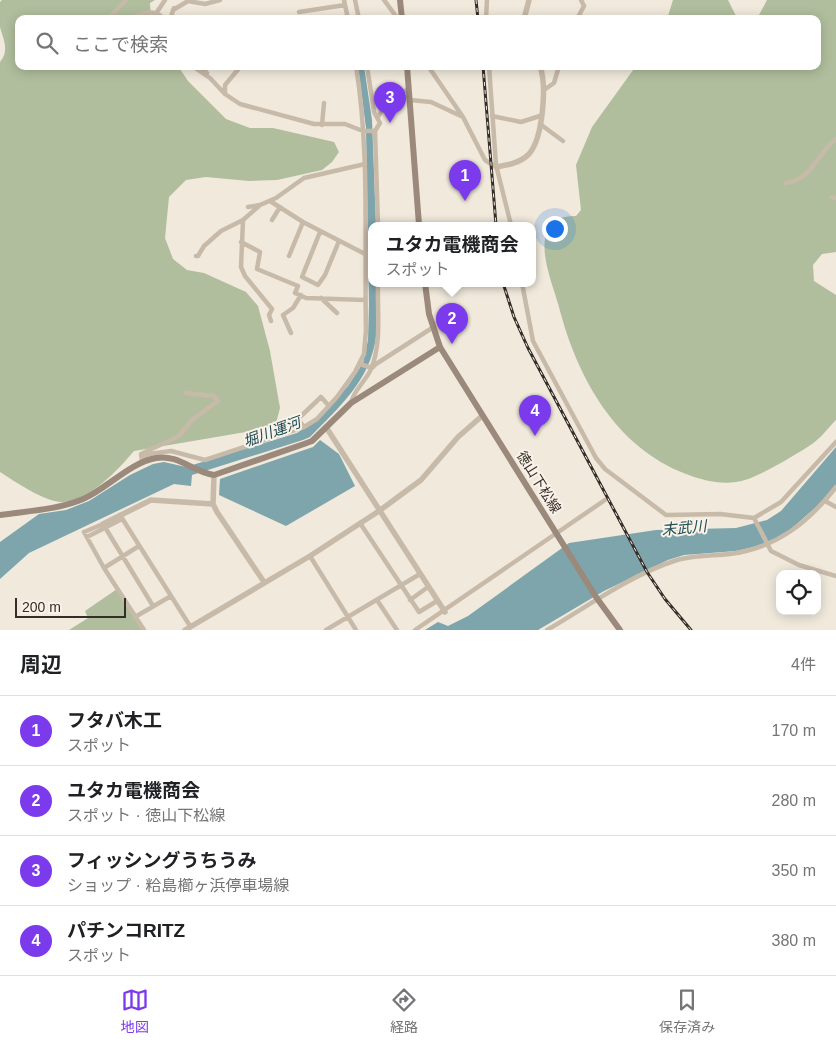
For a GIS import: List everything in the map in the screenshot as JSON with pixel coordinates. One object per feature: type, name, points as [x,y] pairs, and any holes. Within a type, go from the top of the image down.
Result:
[{"type":"main road","points":[[400,0],[402,15]]},
{"type":"main road","points":[[407,70],[419,222]]},
{"type":"main road","name":"徳山下松線","points":[[426,287],[432,328],[440,347],[597,598],[620,630]]},
{"type":"main road","points":[[0,515],[46,509],[82,500],[110,485],[142,461],[165,458],[189,465],[211,475],[312,441],[351,403],[440,347]]},
{"type":"street","points":[[112,15],[126,0]]},
{"type":"street","points":[[145,15],[156,12],[165,0]]},
{"type":"street","points":[[171,15],[173,10],[183,0]]},
{"type":"street","points":[[173,10],[188,1],[205,4],[220,0]]},
{"type":"street","points":[[355,0],[358,15]]},
{"type":"street","points":[[384,0],[395,15]]},
{"type":"street","points":[[486,15],[487,0]]},
{"type":"street","points":[[525,15],[529,0]]},
{"type":"street","points":[[579,15],[584,6],[581,0]]},
{"type":"street","points":[[299,12],[345,3]]},
{"type":"street","points":[[156,12],[159,15]]},
{"type":"street","points":[[198,70],[210,78]]},
{"type":"street","points":[[203,70],[225,94],[240,104],[322,125],[345,124],[364,131],[374,131]]},
{"type":"street","points":[[225,94],[225,85],[238,70]]},
{"type":"street","points":[[142,461],[149,454],[172,451],[205,460],[304,427],[317,419],[347,385],[360,365],[365,348],[365,164],[362,100],[357,70]]},
{"type":"street","points":[[368,70],[374,112],[380,123],[374,131],[378,222]]},
{"type":"street","points":[[431,70],[463,117],[485,160],[496,167],[511,164],[528,154],[532,148],[539,123],[544,90],[541,70]]},
{"type":"street","points":[[489,70],[496,167],[510,222]]},
{"type":"street","points":[[544,90],[554,83],[558,70]]},
{"type":"street","points":[[378,117],[392,94],[409,90]]},
{"type":"street","points":[[410,100],[432,102],[463,117]]},
{"type":"street","points":[[322,125],[324,103]]},
{"type":"street","points":[[492,116],[521,122],[540,116]]},
{"type":"street","points":[[539,123],[563,140]]},
{"type":"street","points":[[786,183],[799,180],[816,164],[822,151],[836,139]]},
{"type":"street","points":[[248,207],[270,201],[304,178],[365,164]]},
{"type":"street","points":[[270,201],[320,232],[365,254]]},
{"type":"street","points":[[196,256],[221,231],[243,220],[260,205]]},
{"type":"street","points":[[272,220],[280,207]]},
{"type":"street","points":[[243,220],[241,267],[245,276],[272,309],[269,315],[272,321]]},
{"type":"street","points":[[289,256],[303,222]]},
{"type":"street","points":[[320,232],[302,277],[318,284],[325,275],[339,241]]},
{"type":"street","points":[[242,242],[260,252],[257,269],[298,286],[295,293],[306,298],[365,300]]},
{"type":"street","points":[[351,403],[370,369],[378,338],[378,287]]},
{"type":"street","points":[[523,287],[532,341],[587,443],[605,469],[666,515],[720,514],[754,518],[781,502],[836,442]]},
{"type":"street","points":[[291,333],[282,315],[294,308],[301,295]]},
{"type":"street","points":[[321,298],[337,313]]},
{"type":"street","points":[[370,369],[432,328]]},
{"type":"street","points":[[360,365],[370,369]]},
{"type":"street","points":[[142,461],[141,454],[179,436],[193,419],[218,401],[214,396],[186,393]]},
{"type":"street","points":[[304,427],[298,419],[321,397],[328,406]]},
{"type":"street","points":[[121,517],[171,596],[188,628],[310,556],[379,511],[422,480],[458,437],[482,416]]},
{"type":"street","points":[[326,426],[444,612]]},
{"type":"street","points":[[211,475],[213,504],[264,582]]},
{"type":"street","points":[[547,630],[597,598],[673,561],[766,546],[790,533],[826,501],[836,487]]},
{"type":"street","points":[[144,630],[104,568],[84,532],[104,526],[156,499],[213,504]]},
{"type":"street","points":[[415,630],[558,535],[606,500]]},
{"type":"street","points":[[826,501],[836,507]]},
{"type":"street","points":[[754,518],[766,546],[771,551],[787,560],[836,576]]},
{"type":"street","points":[[360,523],[419,612],[437,601]]},
{"type":"street","points":[[104,526],[154,606]]},
{"type":"street","points":[[104,568],[139,546]]},
{"type":"street","points":[[310,556],[356,630]]},
{"type":"street","points":[[326,630],[420,574]]},
{"type":"street","points":[[410,600],[428,587]]},
{"type":"street","points":[[135,617],[171,596]]},
{"type":"street","points":[[377,600],[397,630]]},
{"type":"green space","points":[[2,0],[155,0],[150,3],[151,15],[15,15],[15,70],[181,70],[188,81],[226,119],[250,128],[273,128],[334,142],[339,152],[332,162],[322,170],[277,180],[249,181],[206,177],[186,180],[169,197],[165,238],[173,259],[187,270],[204,273],[246,292],[258,306],[270,351],[280,408],[276,423],[263,429],[134,451],[103,483],[84,496],[63,502],[39,495],[0,472],[0,62],[5,49],[0,27],[0,2]]},
{"type":"green space","points":[[673,0],[728,0],[736,15],[668,15]]},
{"type":"green space","points":[[767,0],[836,0],[836,252],[822,254],[813,265],[814,281],[836,295],[836,420],[815,442],[770,469],[738,482],[715,482],[686,474],[661,462],[619,428],[603,407],[576,359],[548,270],[545,243],[548,229],[554,222],[558,219],[576,216],[581,210],[576,165],[592,127],[633,70],[821,70],[821,15],[759,15]]},
{"type":"green space","points":[[117,589],[144,630],[69,630],[88,618],[85,611]]},
{"type":"water","points":[[359,70],[365,70],[372,120],[376,222],[368,222],[368,245],[366,128]]},
{"type":"water","points":[[369,287],[376,287],[376,337],[373,353],[367,367],[352,392],[310,437],[192,475],[191,486],[174,484],[29,553],[0,579],[0,542],[39,514],[66,510],[89,501],[130,475],[153,464],[164,462],[186,467],[297,433],[317,420],[348,386],[363,363],[368,340]]},
{"type":"water","points":[[320,440],[339,454],[355,486],[286,526],[219,495],[220,479],[313,447]]},
{"type":"water","points":[[836,447],[836,486],[823,501],[783,536],[763,545],[736,551],[684,555],[668,560],[604,591],[538,630],[425,630],[438,622],[448,626],[468,616],[569,543],[656,530],[736,528],[767,520],[781,511]]},
{"type":"railway","points":[[476,0],[478,15]]},
{"type":"railway","points":[[483,70],[496,222]]},
{"type":"railway","points":[[504,287],[514,317],[528,348],[647,572],[665,599],[691,630]]},
{"type":"place","name":"フィッシングうちうみ","points":[[390,123]]},
{"type":"place","name":"フタバ木工","points":[[465,201]]},
{"type":"place","name":"ユタカ電機商会","points":[[452,344]]},
{"type":"place","name":"パチンコRITZ","points":[[535,436]]},
{"type":"water label","name":"堀川運河","points":[[272,432]]},
{"type":"water label","name":"末武川","points":[[684,528]]}]
